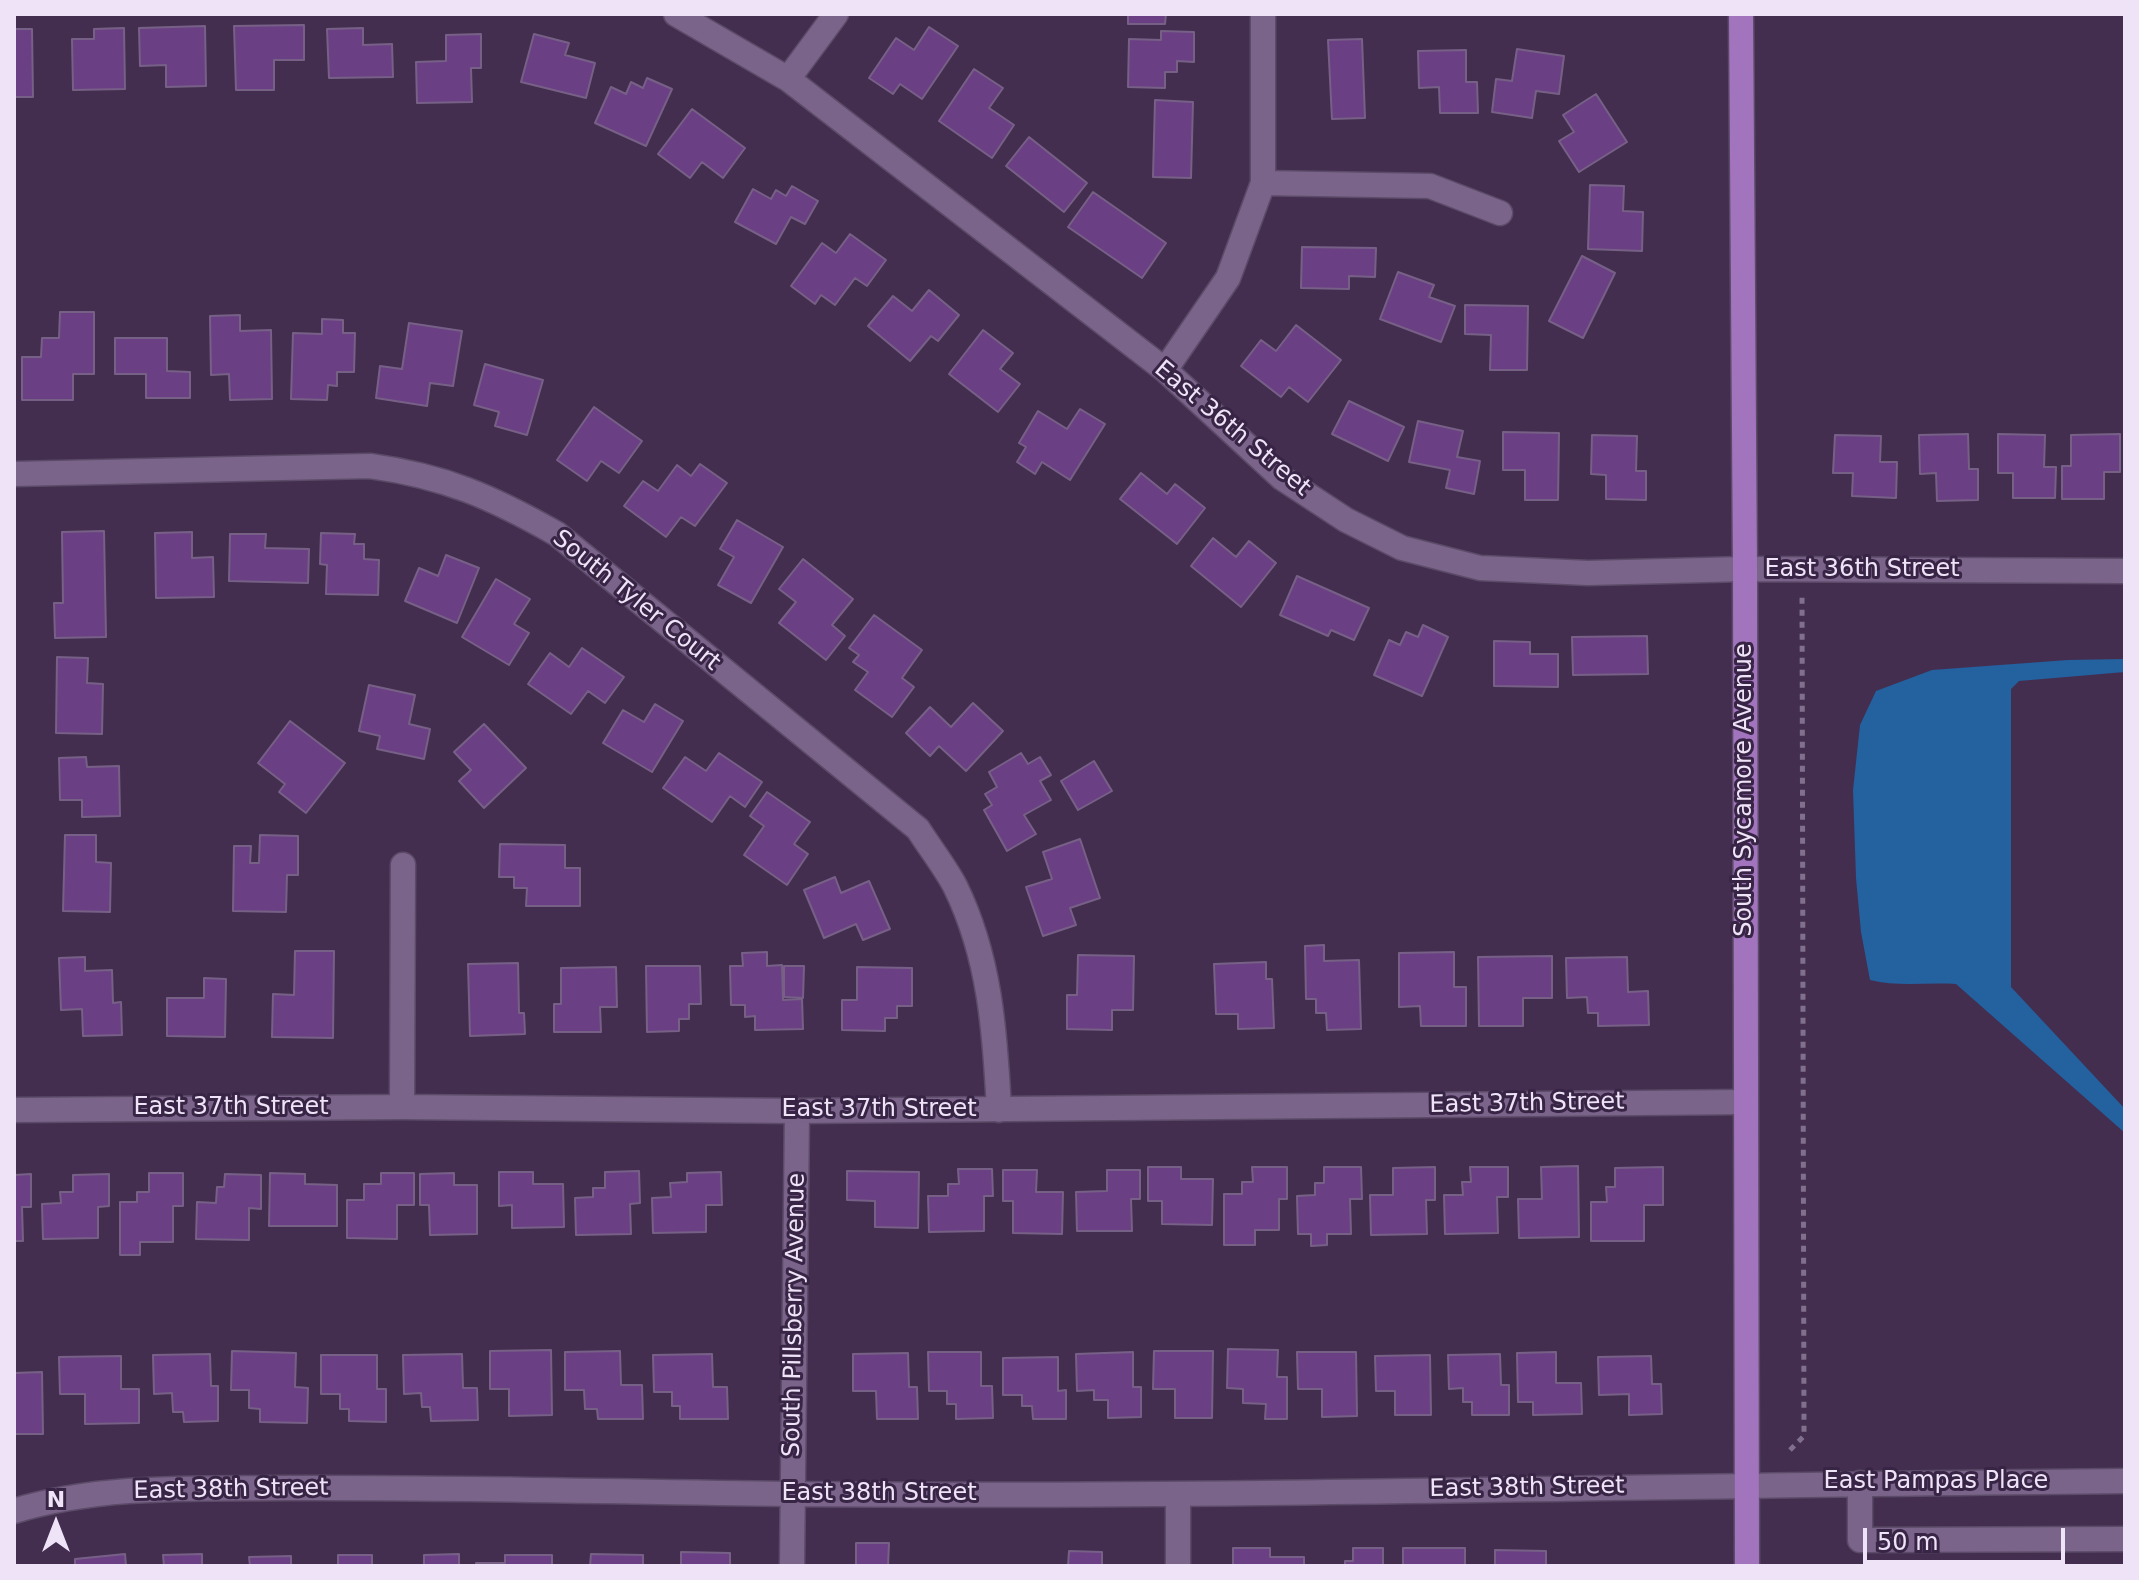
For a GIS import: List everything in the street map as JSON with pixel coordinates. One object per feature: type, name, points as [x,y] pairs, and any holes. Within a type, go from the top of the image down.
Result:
[{"type":"main road","name":"South Sycamore Avenue","points":[[1741,14],[1747,1566]]},
{"type":"street","name":"East 36th Street","points":[[676,14],[788,79],[1165,370],[1282,478],[1346,520],[1402,548],[1480,568],[1588,573],[1745,569],[2125,571]]},
{"type":"street","points":[[788,79],[836,14]]},
{"type":"street","points":[[1165,370],[1228,278],[1263,183],[1263,14]]},
{"type":"street","points":[[1263,183],[1430,186],[1500,213]]},
{"type":"street","name":"South Tyler Court","points":[[14,474],[370,466],[407,471],[454,483],[508,506],[557,534],[918,829],[954,885],[978,943],[993,1015],[999,1110]]},
{"type":"street","points":[[402,1107],[403,865]]},
{"type":"street","name":"East 37th Street","points":[[14,1110],[402,1107],[797,1111],[1745,1102]]},
{"type":"street","name":"South Pillsberry Avenue","points":[[792,1566],[797,1111]]},
{"type":"street","name":"East Pampas Place","points":[[1746,1484],[2125,1481]]},
{"type":"street","points":[[1860,1483],[1860,1540],[2125,1539]]},
{"type":"street","name":"East 38th Street","points":[[14,1511],[50,1500],[141,1490],[346,1488],[1178,1495],[1746,1484]]},
{"type":"street","points":[[1178,1495],[1178,1566]]},
{"type":"path","points":[[1790,1450],[1804,1436],[1802,591]]},
{"type":"water","points":[[2125,659],[2125,672],[2019,681],[2011,689],[2011,987],[2125,1109],[2125,1133],[1956,984],[1902,984],[1870,980],[1856,878],[1853,790],[1860,725],[1876,691],[1932,670]]},
{"type":"building","points":[[1128,14],[1166,14],[1165,24],[1128,24]]},
{"type":"building","points":[[304,25],[304,60],[274,60],[274,90],[236,90],[234,26]]},
{"type":"building","points":[[205,26],[206,86],[166,87],[166,65],[140,66],[139,28]]},
{"type":"building","points":[[929,27],[958,46],[922,99],[900,84],[893,94],[869,78],[896,38],[914,50]]},
{"type":"building","points":[[124,28],[125,89],[73,90],[72,39],[94,39],[94,29]]},
{"type":"building","points":[[363,28],[363,45],[392,44],[393,77],[329,78],[327,29]]},
{"type":"building","points":[[14,29],[32,29],[33,97],[14,97]]},
{"type":"building","points":[[1161,31],[1194,32],[1194,62],[1177,61],[1177,72],[1165,72],[1165,88],[1128,87],[1129,39],[1161,40]]},
{"type":"building","points":[[481,34],[481,68],[471,68],[472,102],[417,103],[416,62],[446,61],[446,35]]},
{"type":"building","points":[[534,34],[569,43],[565,55],[595,63],[586,98],[521,82]]},
{"type":"building","points":[[1362,39],[1365,118],[1332,119],[1328,40]]},
{"type":"building","points":[[1517,49],[1564,56],[1559,94],[1536,91],[1532,118],[1492,112],[1496,79],[1512,81]]},
{"type":"building","points":[[1466,50],[1466,82],[1477,82],[1478,113],[1440,113],[1439,87],[1419,88],[1418,51]]},
{"type":"building","points":[[974,69],[1003,88],[989,108],[1014,125],[992,158],[939,121]]},
{"type":"building","points":[[647,78],[672,89],[646,146],[595,123],[611,87],[626,94],[631,82],[643,88]]},
{"type":"building","points":[[1596,94],[1627,142],[1579,172],[1559,141],[1574,132],[1563,115]]},
{"type":"building","points":[[1155,100],[1193,102],[1191,178],[1153,177]]},
{"type":"building","points":[[692,109],[745,148],[723,178],[702,162],[690,178],[658,154]]},
{"type":"building","points":[[1029,137],[1087,183],[1064,212],[1006,166]]},
{"type":"building","points":[[1590,185],[1624,186],[1623,211],[1643,212],[1642,251],[1588,249]]},
{"type":"building","points":[[792,186],[818,201],[805,224],[791,217],[776,244],[735,222],[753,189],[771,199],[776,190],[786,196]]},
{"type":"building","points":[[1093,192],[1166,243],[1142,278],[1068,227]]},
{"type":"building","points":[[850,234],[886,260],[867,286],[855,278],[835,305],[821,295],[815,304],[791,286],[822,243],[836,253]]},
{"type":"building","points":[[1302,247],[1376,248],[1375,277],[1349,276],[1349,289],[1301,288]]},
{"type":"building","points":[[1582,256],[1615,273],[1583,338],[1549,321]]},
{"type":"building","points":[[1398,272],[1434,285],[1429,297],[1455,306],[1441,342],[1380,319]]},
{"type":"building","points":[[929,290],[959,315],[938,341],[931,336],[910,361],[868,326],[893,296],[912,311]]},
{"type":"building","points":[[1465,305],[1528,306],[1527,370],[1490,370],[1491,335],[1465,334]]},
{"type":"building","points":[[60,312],[94,312],[94,374],[73,374],[73,400],[22,400],[22,357],[41,357],[42,338],[59,338]]},
{"type":"building","points":[[240,315],[240,331],[271,330],[272,399],[230,400],[229,374],[211,375],[210,316]]},
{"type":"building","points":[[322,319],[343,320],[343,333],[355,333],[354,372],[337,372],[337,386],[328,385],[327,400],[291,399],[293,333],[322,334]]},
{"type":"building","points":[[409,323],[462,331],[453,386],[430,383],[427,406],[376,398],[380,366],[402,369]]},
{"type":"building","points":[[1296,325],[1341,360],[1308,402],[1289,387],[1281,397],[1241,366],[1261,340],[1276,351]]},
{"type":"building","points":[[983,330],[1013,353],[1000,369],[1020,384],[998,412],[949,374]]},
{"type":"building","points":[[115,338],[167,338],[167,371],[190,372],[190,398],[146,398],[146,374],[115,374]]},
{"type":"building","points":[[485,364],[543,380],[527,435],[495,426],[499,412],[474,405]]},
{"type":"building","points":[[1349,401],[1404,427],[1388,461],[1332,434]]},
{"type":"building","points":[[594,407],[642,441],[619,473],[601,461],[587,481],[557,460]]},
{"type":"building","points":[[1080,409],[1105,424],[1070,480],[1042,462],[1035,474],[1017,462],[1026,447],[1019,443],[1038,411],[1067,429]]},
{"type":"building","points":[[1418,421],[1463,431],[1457,457],[1480,461],[1474,494],[1446,488],[1450,470],[1409,462]]},
{"type":"building","points":[[1503,432],[1559,433],[1558,500],[1525,500],[1525,470],[1503,470]]},
{"type":"building","points":[[1968,434],[1969,469],[1978,469],[1978,500],[1937,501],[1936,473],[1920,474],[1919,435]]},
{"type":"building","points":[[1998,434],[2045,435],[2044,467],[2056,467],[2055,498],[2013,498],[2013,473],[1998,473]]},
{"type":"building","points":[[2120,434],[2120,472],[2104,472],[2104,499],[2062,499],[2062,466],[2071,466],[2071,435]]},
{"type":"building","points":[[1592,435],[1637,436],[1636,471],[1646,471],[1646,500],[1606,499],[1606,475],[1591,474]]},
{"type":"building","points":[[1835,435],[1881,436],[1880,462],[1897,462],[1896,498],[1852,496],[1853,473],[1833,473]]},
{"type":"building","points":[[700,464],[727,483],[695,526],[681,517],[666,537],[624,506],[643,481],[658,491],[677,465],[691,476]]},
{"type":"building","points":[[1141,473],[1167,494],[1175,484],[1205,508],[1177,544],[1120,499]]},
{"type":"building","points":[[737,520],[783,547],[751,603],[718,585],[734,557],[720,549]]},
{"type":"building","points":[[104,531],[106,637],[55,638],[54,603],[63,603],[62,532]]},
{"type":"building","points":[[192,532],[192,558],[213,557],[214,597],[156,598],[155,533]]},
{"type":"building","points":[[321,533],[355,534],[354,544],[364,544],[364,559],[379,560],[378,595],[326,594],[327,565],[320,564]]},
{"type":"building","points":[[230,534],[266,534],[265,548],[309,549],[308,583],[229,581]]},
{"type":"building","points":[[1213,538],[1236,557],[1249,541],[1276,563],[1241,607],[1191,566]]},
{"type":"building","points":[[446,555],[479,568],[457,623],[405,601],[419,568],[438,576]]},
{"type":"building","points":[[803,559],[853,599],[832,625],[845,636],[826,660],[779,623],[796,602],[779,589]]},
{"type":"building","points":[[1297,576],[1369,608],[1354,640],[1331,630],[1328,636],[1280,615]]},
{"type":"building","points":[[496,579],[530,599],[514,624],[529,633],[509,665],[462,637]]},
{"type":"building","points":[[874,615],[922,650],[902,678],[914,687],[892,717],[855,690],[868,672],[853,662],[859,655],[849,648]]},
{"type":"building","points":[[1423,625],[1448,637],[1422,696],[1374,675],[1389,640],[1400,645],[1406,632],[1418,637]]},
{"type":"building","points":[[1647,636],[1648,674],[1573,675],[1572,637]]},
{"type":"building","points":[[1494,641],[1530,642],[1530,654],[1558,654],[1558,687],[1494,686]]},
{"type":"building","points":[[582,648],[624,677],[605,703],[588,691],[571,714],[528,684],[550,653],[569,667]]},
{"type":"building","points":[[57,657],[88,658],[87,683],[103,684],[102,734],[56,733]]},
{"type":"building","points":[[369,685],[415,695],[409,724],[430,729],[424,759],[377,749],[380,736],[359,731]]},
{"type":"building","points":[[973,703],[1003,731],[966,771],[939,746],[930,756],[906,733],[930,707],[951,727]]},
{"type":"building","points":[[655,704],[683,721],[652,772],[603,743],[623,710],[644,722]]},
{"type":"building","points":[[290,721],[345,763],[306,813],[279,792],[285,784],[258,763]]},
{"type":"building","points":[[484,724],[526,768],[484,808],[459,781],[471,770],[454,752]]},
{"type":"building","points":[[719,753],[762,782],[745,807],[730,796],[712,822],[663,788],[685,757],[706,771]]},
{"type":"building","points":[[1021,753],[1028,764],[1040,757],[1051,775],[1040,781],[1051,800],[1024,815],[1036,834],[1007,851],[984,810],[992,805],[985,794],[997,787],[989,772]]},
{"type":"building","points":[[86,757],[87,767],[119,766],[120,816],[82,817],[82,800],[60,800],[59,758]]},
{"type":"building","points":[[1094,761],[1112,791],[1078,810],[1061,781]]},
{"type":"building","points":[[767,792],[810,822],[794,844],[808,854],[787,885],[744,855],[764,826],[750,816]]},
{"type":"building","points":[[65,835],[96,835],[96,862],[111,863],[110,912],[63,911]]},
{"type":"building","points":[[260,835],[298,836],[298,875],[287,875],[286,912],[233,911],[234,846],[251,846],[250,863],[259,863]]},
{"type":"building","points":[[1080,839],[1100,898],[1070,908],[1076,925],[1043,936],[1026,887],[1052,879],[1043,852]]},
{"type":"building","points":[[500,844],[565,845],[565,868],[580,868],[580,906],[526,906],[527,888],[514,888],[514,877],[499,877]]},
{"type":"building","points":[[835,877],[841,893],[869,881],[890,929],[863,940],[856,924],[824,938],[804,890]]},
{"type":"building","points":[[1324,945],[1324,961],[1359,960],[1361,1029],[1327,1030],[1326,1013],[1316,1013],[1316,999],[1306,999],[1305,946]]},
{"type":"building","points":[[295,951],[334,951],[333,1038],[272,1037],[273,994],[294,995]]},
{"type":"building","points":[[767,952],[767,966],[782,965],[783,1000],[802,999],[803,1029],[755,1030],[755,1016],[745,1017],[745,1005],[731,1005],[730,966],[743,966],[742,953]]},
{"type":"building","points":[[1454,952],[1454,987],[1466,987],[1466,1026],[1421,1026],[1420,1006],[1399,1007],[1399,953]]},
{"type":"building","points":[[1078,955],[1134,956],[1133,1010],[1112,1010],[1112,1030],[1067,1029],[1067,995],[1077,995]]},
{"type":"building","points":[[1552,956],[1552,998],[1523,998],[1523,1026],[1479,1026],[1478,957]]},
{"type":"building","points":[[85,957],[85,971],[112,970],[113,1003],[121,1002],[122,1035],[83,1036],[82,1009],[61,1010],[59,958]]},
{"type":"building","points":[[1627,957],[1628,992],[1648,991],[1649,1025],[1598,1026],[1598,1013],[1588,1013],[1587,997],[1567,998],[1566,958]]},
{"type":"building","points":[[1266,962],[1266,979],[1272,979],[1274,1028],[1238,1029],[1238,1014],[1216,1014],[1214,964]]},
{"type":"building","points":[[518,963],[519,1013],[524,1013],[525,1034],[470,1036],[468,964]]},
{"type":"building","points":[[646,966],[700,966],[701,1004],[689,1004],[689,1019],[679,1019],[679,1031],[647,1032]]},
{"type":"building","points":[[784,966],[804,966],[803,998],[784,997]]},
{"type":"building","points":[[616,967],[617,1007],[600,1007],[601,1032],[554,1032],[554,1004],[561,1004],[561,968]]},
{"type":"building","points":[[857,967],[912,968],[912,1006],[897,1006],[897,1018],[885,1018],[885,1031],[842,1030],[842,1000],[857,1000]]},
{"type":"building","points":[[204,978],[226,979],[225,1037],[167,1036],[167,998],[204,998]]},
{"type":"building","points":[[1578,1166],[1579,1237],[1519,1238],[1518,1199],[1542,1199],[1541,1167]]},
{"type":"building","points":[[1148,1167],[1181,1167],[1181,1179],[1213,1179],[1212,1225],[1162,1224],[1162,1201],[1148,1201]]},
{"type":"building","points":[[1252,1167],[1287,1167],[1287,1199],[1279,1199],[1279,1230],[1255,1230],[1255,1245],[1224,1245],[1224,1194],[1242,1194],[1242,1182],[1253,1182]]},
{"type":"building","points":[[1324,1167],[1361,1167],[1362,1199],[1350,1199],[1351,1234],[1327,1234],[1327,1245],[1311,1246],[1311,1234],[1298,1234],[1297,1196],[1315,1195],[1315,1183],[1324,1183]]},
{"type":"building","points":[[1435,1167],[1435,1200],[1426,1200],[1427,1234],[1371,1235],[1370,1195],[1393,1195],[1393,1168]]},
{"type":"building","points":[[1470,1167],[1508,1167],[1508,1197],[1497,1197],[1498,1233],[1445,1234],[1444,1195],[1463,1195],[1462,1182],[1471,1182]]},
{"type":"building","points":[[1663,1167],[1663,1205],[1644,1205],[1644,1241],[1591,1241],[1591,1202],[1607,1202],[1606,1187],[1615,1187],[1615,1168]]},
{"type":"building","points":[[958,1169],[992,1169],[993,1196],[984,1196],[984,1231],[929,1232],[928,1196],[948,1196],[948,1184],[959,1184]]},
{"type":"building","points":[[1003,1170],[1037,1170],[1036,1192],[1063,1192],[1062,1234],[1013,1233],[1013,1201],[1003,1201]]},
{"type":"building","points":[[1107,1170],[1140,1170],[1140,1199],[1131,1199],[1132,1231],[1077,1231],[1076,1192],[1107,1191]]},
{"type":"building","points":[[639,1171],[640,1203],[630,1204],[631,1234],[576,1235],[575,1198],[593,1197],[593,1188],[605,1188],[605,1172]]},
{"type":"building","points":[[847,1171],[919,1172],[918,1228],[875,1227],[875,1201],[847,1200]]},
{"type":"building","points":[[499,1172],[533,1172],[533,1184],[563,1184],[564,1227],[512,1228],[512,1205],[499,1206]]},
{"type":"building","points":[[721,1172],[722,1205],[706,1205],[706,1232],[653,1233],[652,1198],[671,1197],[670,1183],[687,1182],[687,1173]]},
{"type":"building","points":[[149,1173],[183,1173],[183,1206],[173,1206],[173,1242],[140,1242],[140,1255],[120,1255],[120,1202],[137,1202],[137,1192],[149,1192]]},
{"type":"building","points":[[270,1173],[305,1174],[305,1184],[337,1185],[337,1226],[269,1226]]},
{"type":"building","points":[[381,1173],[414,1173],[414,1205],[397,1205],[397,1239],[347,1238],[347,1200],[364,1200],[364,1184],[381,1184]]},
{"type":"building","points":[[454,1173],[454,1185],[477,1185],[477,1234],[430,1235],[429,1205],[420,1205],[420,1174]]},
{"type":"building","points":[[31,1174],[31,1207],[22,1207],[23,1241],[14,1241],[14,1175]]},
{"type":"building","points":[[109,1174],[109,1206],[98,1207],[98,1238],[43,1239],[42,1204],[61,1203],[60,1192],[73,1192],[73,1175]]},
{"type":"building","points":[[225,1174],[261,1175],[261,1209],[249,1208],[249,1240],[196,1239],[197,1202],[216,1203],[217,1187],[224,1187]]},
{"type":"building","points":[[1228,1349],[1278,1350],[1277,1377],[1287,1377],[1287,1419],[1265,1419],[1266,1404],[1243,1403],[1243,1389],[1227,1388]]},
{"type":"building","points":[[551,1350],[552,1415],[509,1416],[509,1389],[490,1389],[490,1351]]},
{"type":"building","points":[[232,1351],[296,1353],[295,1387],[308,1388],[307,1423],[260,1422],[260,1409],[249,1408],[249,1390],[231,1390]]},
{"type":"building","points":[[620,1351],[621,1385],[642,1385],[643,1419],[598,1419],[597,1409],[585,1409],[584,1390],[565,1390],[565,1352]]},
{"type":"building","points":[[1154,1351],[1213,1351],[1212,1418],[1175,1418],[1175,1389],[1153,1389]]},
{"type":"building","points":[[928,1352],[981,1352],[981,1386],[992,1386],[993,1418],[956,1419],[956,1404],[947,1404],[947,1391],[929,1391]]},
{"type":"building","points":[[1133,1352],[1133,1387],[1141,1387],[1141,1417],[1108,1418],[1108,1400],[1094,1400],[1094,1390],[1077,1391],[1076,1354]]},
{"type":"building","points":[[1297,1352],[1356,1352],[1357,1416],[1322,1417],[1322,1389],[1298,1389]]},
{"type":"building","points":[[1556,1352],[1556,1383],[1581,1383],[1582,1414],[1533,1415],[1533,1402],[1518,1402],[1517,1353]]},
{"type":"building","points":[[908,1353],[909,1387],[917,1387],[918,1419],[877,1419],[876,1391],[853,1391],[853,1354]]},
{"type":"building","points":[[210,1354],[211,1386],[218,1386],[218,1421],[184,1422],[183,1412],[173,1412],[172,1393],[154,1394],[153,1355]]},
{"type":"building","points":[[462,1354],[463,1388],[477,1388],[478,1420],[431,1421],[430,1407],[422,1407],[421,1393],[404,1394],[403,1355]]},
{"type":"building","points":[[712,1354],[713,1387],[727,1387],[728,1419],[680,1419],[680,1406],[672,1406],[672,1392],[654,1392],[653,1355]]},
{"type":"building","points":[[1500,1354],[1501,1385],[1509,1385],[1509,1415],[1472,1415],[1472,1402],[1463,1402],[1463,1388],[1449,1389],[1448,1355]]},
{"type":"building","points":[[321,1355],[377,1355],[377,1389],[386,1389],[386,1422],[349,1421],[349,1409],[340,1409],[340,1394],[321,1394]]},
{"type":"building","points":[[1430,1355],[1431,1415],[1395,1415],[1395,1391],[1376,1391],[1375,1356]]},
{"type":"building","points":[[121,1356],[121,1389],[139,1389],[139,1423],[85,1424],[85,1394],[60,1394],[59,1357]]},
{"type":"building","points":[[1651,1356],[1652,1384],[1661,1384],[1662,1414],[1629,1415],[1629,1394],[1599,1395],[1598,1357]]},
{"type":"building","points":[[1058,1357],[1058,1391],[1066,1390],[1066,1419],[1033,1419],[1032,1406],[1022,1406],[1022,1395],[1003,1395],[1003,1358]]},
{"type":"building","points":[[42,1372],[43,1434],[14,1434],[14,1373]]},
{"type":"building","points":[[856,1543],[889,1543],[888,1566],[856,1566]]},
{"type":"building","points":[[1233,1548],[1270,1548],[1270,1557],[1304,1557],[1304,1566],[1233,1566]]},
{"type":"building","points":[[1353,1548],[1383,1548],[1383,1566],[1345,1566],[1345,1561],[1353,1561]]},
{"type":"building","points":[[1403,1548],[1465,1548],[1465,1566],[1403,1566]]},
{"type":"building","points":[[1495,1550],[1546,1551],[1546,1566],[1495,1566]]},
{"type":"building","points":[[1069,1551],[1102,1552],[1102,1566],[1068,1566]]},
{"type":"building","points":[[681,1552],[730,1553],[730,1566],[681,1566]]},
{"type":"building","points":[[125,1554],[126,1566],[75,1566],[75,1559]]},
{"type":"building","points":[[202,1554],[202,1566],[164,1566],[163,1555]]},
{"type":"building","points":[[459,1554],[459,1566],[424,1566],[424,1555]]},
{"type":"building","points":[[591,1554],[643,1555],[643,1566],[590,1566]]},
{"type":"building","points":[[338,1555],[372,1555],[372,1566],[338,1566]]},
{"type":"building","points":[[505,1555],[552,1555],[552,1566],[476,1566],[476,1563],[505,1563]]},
{"type":"building","points":[[291,1556],[291,1566],[250,1566],[249,1557]]},
{"type":"building","points":[[2046,1565],[2046,1566],[1990,1566]]}]
